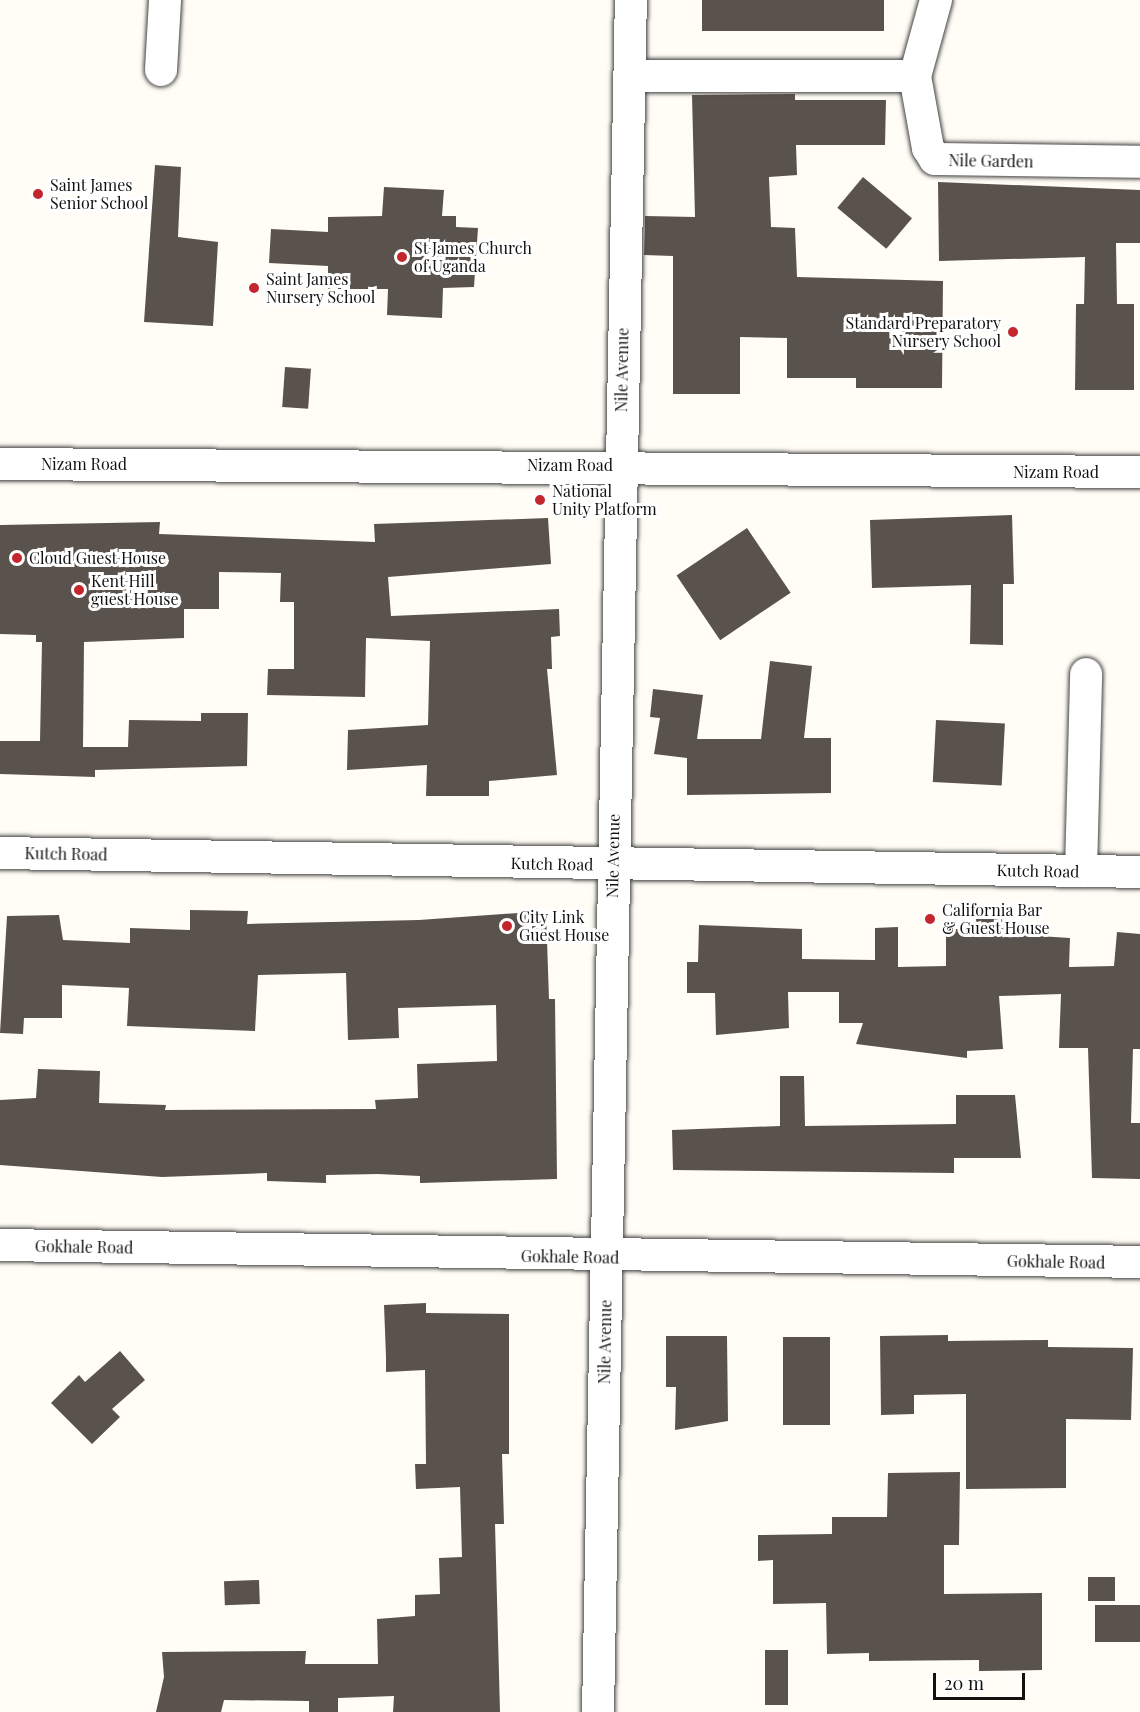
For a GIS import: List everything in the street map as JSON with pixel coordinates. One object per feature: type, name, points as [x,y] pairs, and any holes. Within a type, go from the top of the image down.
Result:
[{"type":"street","points":[[161,70],[165,0]]},
{"type":"street","name":"Nile Avenue","points":[[598,1712],[620,465],[631,0]]},
{"type":"street","name":"Nile Garden","points":[[936,0],[915,76],[928,148],[935,159],[1140,162]]},
{"type":"street","points":[[629,76],[915,76]]},
{"type":"street","name":"Nizam Road","points":[[0,464],[620,465],[1140,472]]},
{"type":"street","points":[[1081,871],[1086,674]]},
{"type":"street","name":"Kutch Road","points":[[0,853],[1140,872]]},
{"type":"street","name":"Gokhale Road","points":[[0,1245],[607,1258],[1140,1262]]},
{"type":"building","points":[[702,0],[884,0],[884,31],[702,31]]},
{"type":"building","points":[[795,94],[795,100],[886,100],[885,145],[796,145],[797,175],[769,177],[771,227],[795,228],[797,277],[943,281],[942,388],[856,388],[856,378],[787,378],[787,338],[740,337],[740,394],[673,394],[673,256],[644,255],[645,216],[695,217],[692,95]]},
{"type":"building","points":[[155,165],[181,167],[178,237],[218,242],[213,326],[144,322]]},
{"type":"building","points":[[863,177],[912,218],[886,249],[837,208]]},
{"type":"building","points":[[938,182],[1140,190],[1140,243],[1116,243],[1117,304],[1134,304],[1134,390],[1075,390],[1076,304],[1084,304],[1085,257],[939,261]]},
{"type":"building","name":"St James Church of Uganda","points":[[384,187],[444,190],[442,216],[456,216],[456,227],[478,228],[474,287],[443,288],[442,318],[387,315],[388,289],[328,289],[328,266],[269,263],[271,229],[328,232],[328,217],[382,216]]},
{"type":"building","points":[[285,367],[311,369],[308,409],[282,407]]},
{"type":"building","points":[[1012,515],[1014,584],[1003,584],[1003,645],[970,644],[971,585],[872,588],[870,520]]},
{"type":"building","points":[[548,518],[551,564],[388,577],[391,616],[559,609],[560,636],[551,637],[552,669],[547,669],[557,775],[489,781],[489,796],[426,796],[427,765],[347,770],[348,730],[428,725],[430,641],[366,638],[365,697],[267,695],[268,669],[294,669],[294,602],[280,602],[281,573],[219,572],[219,609],[184,609],[184,638],[84,642],[83,747],[128,747],[129,720],[201,721],[201,713],[248,713],[247,766],[95,770],[95,777],[0,774],[0,741],[40,741],[42,642],[36,642],[36,635],[0,634],[0,525],[160,522],[159,534],[375,542],[374,524]]},
{"type":"building","points":[[747,528],[791,593],[720,640],[677,576]]},
{"type":"building","points":[[770,661],[812,666],[804,738],[831,738],[831,793],[687,795],[687,758],[654,754],[660,718],[650,717],[653,689],[703,695],[697,739],[761,739]]},
{"type":"building","points":[[936,720],[1005,724],[1002,786],[933,782]]},
{"type":"building","points":[[190,910],[248,911],[247,924],[419,920],[546,911],[549,999],[555,999],[557,1179],[420,1183],[420,1176],[378,1174],[326,1175],[326,1183],[267,1181],[267,1173],[162,1177],[0,1165],[0,1100],[36,1098],[38,1069],[100,1071],[99,1103],[166,1105],[165,1110],[376,1109],[375,1100],[418,1098],[417,1064],[497,1061],[496,1005],[398,1008],[399,1038],[348,1040],[346,973],[258,975],[255,1031],[127,1026],[129,988],[62,985],[62,1018],[24,1018],[23,1034],[0,1033],[7,916],[59,915],[63,940],[130,943],[130,928],[190,930]]},
{"type":"building","points":[[976,918],[1008,918],[1008,934],[1070,938],[1069,967],[1114,966],[1117,932],[1140,934],[1140,1049],[1133,1049],[1131,1123],[1140,1123],[1140,1179],[1092,1178],[1088,1048],[1059,1048],[1061,994],[999,996],[1003,1049],[967,1051],[967,1058],[856,1044],[863,1023],[839,1023],[839,992],[788,992],[789,1028],[716,1035],[715,993],[687,993],[687,962],[698,962],[699,925],[802,929],[802,959],[875,960],[875,928],[898,927],[898,967],[946,966],[946,929],[976,929]]},
{"type":"building","points":[[780,1076],[804,1076],[805,1126],[956,1124],[956,1095],[1015,1095],[1021,1158],[954,1158],[954,1173],[673,1170],[672,1130],[780,1126]]},
{"type":"building","points":[[426,1303],[426,1313],[509,1314],[509,1454],[502,1454],[504,1524],[495,1524],[500,1712],[393,1712],[394,1696],[338,1698],[338,1712],[309,1712],[309,1701],[224,1700],[221,1712],[156,1712],[164,1677],[162,1652],[306,1651],[305,1664],[378,1664],[377,1619],[415,1616],[415,1595],[440,1594],[439,1558],[462,1557],[460,1487],[416,1489],[415,1464],[426,1464],[425,1370],[386,1372],[384,1305]]},
{"type":"building","points":[[948,1335],[948,1341],[1048,1340],[1048,1347],[1133,1348],[1131,1420],[1066,1419],[1066,1488],[966,1489],[966,1394],[914,1395],[914,1414],[881,1415],[880,1336]]},
{"type":"building","points":[[666,1336],[727,1336],[728,1421],[675,1430],[676,1387],[666,1387]]},
{"type":"building","points":[[783,1337],[830,1337],[830,1425],[783,1425]]},
{"type":"building","points":[[120,1351],[145,1380],[112,1409],[120,1417],[92,1444],[51,1403],[79,1375],[85,1382]]},
{"type":"building","points":[[960,1472],[959,1545],[944,1545],[944,1594],[1042,1593],[1042,1670],[979,1671],[979,1660],[869,1661],[869,1653],[827,1654],[826,1603],[773,1604],[773,1560],[758,1561],[758,1535],[832,1534],[832,1517],[887,1517],[888,1473]]},
{"type":"building","points":[[1088,1577],[1115,1577],[1115,1601],[1088,1601]]},
{"type":"building","points":[[259,1580],[260,1604],[225,1605],[224,1581]]},
{"type":"building","points":[[1095,1605],[1140,1605],[1140,1642],[1095,1642]]},
{"type":"building","points":[[765,1650],[788,1650],[788,1705],[765,1705]]},
{"type":"place","name":"Saint James Senior School","points":[[38,194]]},
{"type":"place","name":"St James Church of Uganda","points":[[402,257]]},
{"type":"place","name":"Saint James Nursery School","points":[[254,288]]},
{"type":"place","name":"Standard Preparatory Nursery School","points":[[1013,332]]},
{"type":"place","name":"National Unity Platform","points":[[540,500]]},
{"type":"place","name":"Cloud Guest House","points":[[17,558]]},
{"type":"place","name":"Kent Hill guest House","points":[[79,590]]},
{"type":"place","name":"California Bar & Guest House","points":[[930,919]]},
{"type":"place","name":"City Link Guest House","points":[[507,926]]}]
